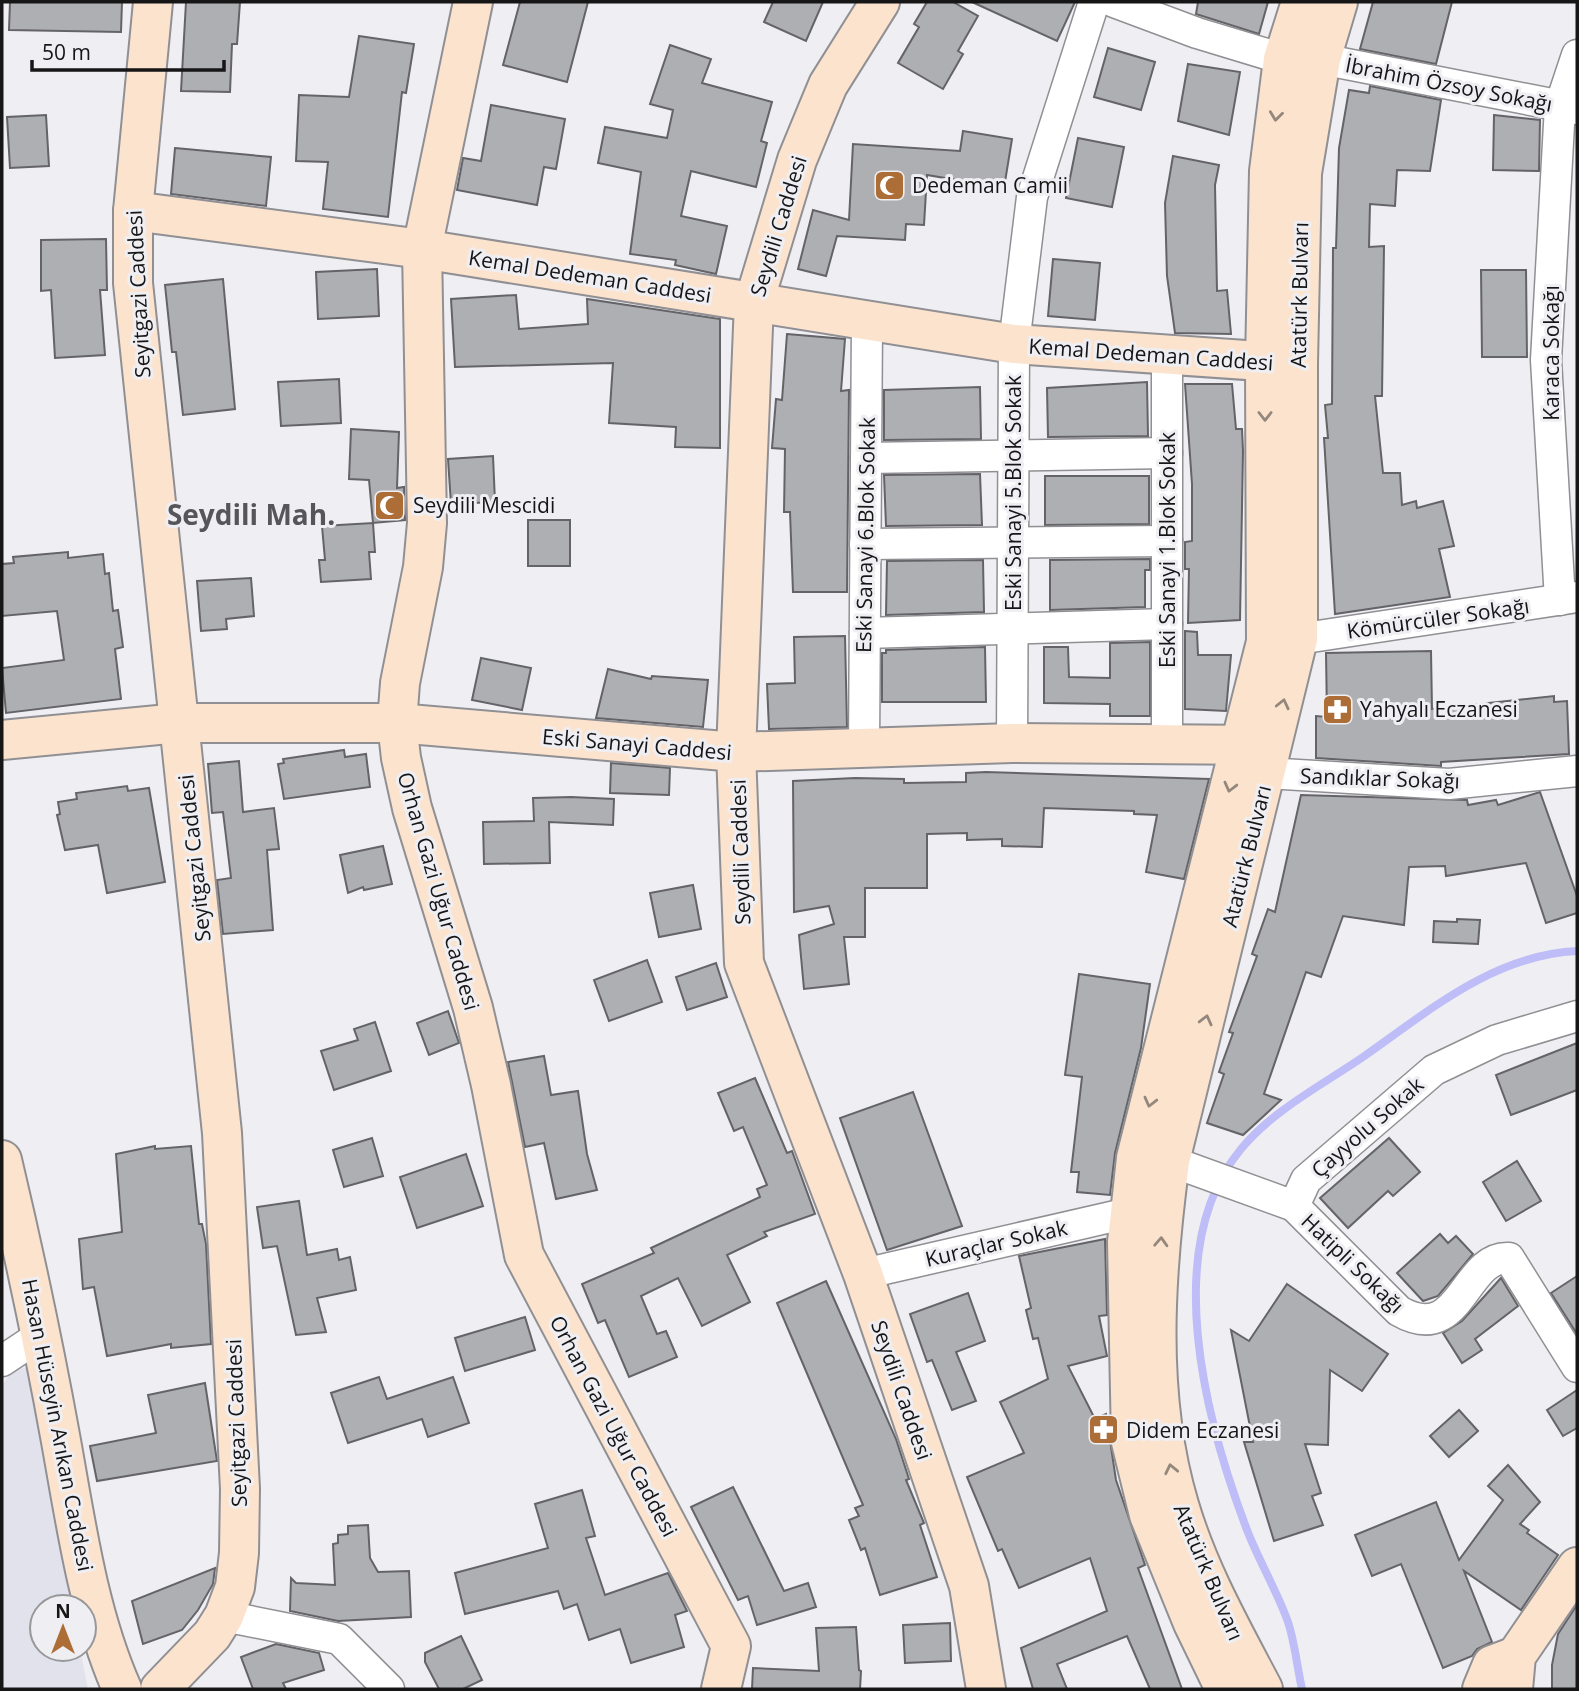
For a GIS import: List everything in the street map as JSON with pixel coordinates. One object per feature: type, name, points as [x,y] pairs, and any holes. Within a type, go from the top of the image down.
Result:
[{"type":"street","name":"Seyitgazi Caddesi","points":[[153,2],[133,211],[137,340],[222,1133],[238,1428],[239,1553],[235,1587],[224,1616],[212,1635],[160,1689]]},
{"type":"street","name":"Orhan Gazi Uğur Caddesi","points":[[473,2],[422,249],[427,523],[423,567],[400,683],[397,723],[412,808],[457,946],[476,1021],[524,1255],[731,1646],[721,1689]]},
{"type":"street","name":"Seydili Caddesi","points":[[880,2],[828,85],[797,160],[754,302],[736,752],[744,963],[863,1274],[968,1586],[986,1689]]},
{"type":"street","name":"Eski Sanayi 5.Blok Sokak","points":[[1012,743],[1014,344],[1032,197],[1094,2]]},
{"type":"street","points":[[1114,2],[1197,33],[1283,59]]},
{"type":"street","name":"Atatürk Bulvarı","points":[[1225,1689],[1193,1623],[1149,1516],[1131,1442],[1128,1213],[1136,1158],[1298,639],[1269,171],[1283,59],[1301,2]]},
{"type":"street","name":"Atatürk Bulvarı","points":[[1263,1689],[1220,1607],[1179,1506],[1164,1435],[1157,1337],[1161,1235],[1170,1161],[1260,754],[1281,363],[1302,173],[1321,59],[1338,2]]},
{"type":"street","name":"Karaca Sokağı","points":[[1569,598],[1546,360],[1569,107],[1577,55]]},
{"type":"street","name":"İbrahim Özsoy Sokağı","points":[[1321,59],[1569,107]]},
{"type":"street","name":"Kemal Dedeman Caddesi","points":[[133,211],[422,249],[1014,344],[1167,357],[1281,363]]},
{"type":"street","name":"Eski Sanayi 6.Blok Sokak","points":[[863,748],[867,322]]},
{"type":"street","name":"Eski Sanayi 1.Blok Sokak","points":[[1167,357],[1167,743]]},
{"type":"street","points":[[866,458],[1167,453]]},
{"type":"street","points":[[865,544],[1167,541]]},
{"type":"street","name":"Kömürcüler Sokağı","points":[[1298,639],[1569,598]]},
{"type":"street","points":[[864,633],[1167,624]]},
{"type":"street","name":"Eski Sanayi Caddesi","points":[[2,740],[178,723],[397,723],[736,752],[1012,743],[1167,743],[1260,754]]},
{"type":"street","name":"Sandıklar Sokağı","points":[[1260,754],[1449,784],[1577,771]]},
{"type":"street","name":"Çayyolu Sokak","points":[[1294,1206],[1306,1180],[1434,1070],[1497,1040],[1577,1016]]},
{"type":"street","name":"Hasan Hüseyin Arıkan Caddesi","points":[[2,1160],[41,1335],[82,1556],[105,1641],[122,1689]]},
{"type":"street","points":[[1170,1161],[1294,1206]]},
{"type":"street","name":"Hatipli Sokağı","points":[[1294,1206],[1399,1311],[1412,1318],[1427,1320],[1450,1309],[1485,1265],[1493,1259],[1509,1258],[1577,1367]]},
{"type":"street","name":"Kuraçlar Sokak","points":[[863,1274],[1128,1213]]},
{"type":"street","points":[[2,1361],[41,1335]]},
{"type":"street","points":[[1482,1689],[1493,1665],[1514,1672],[1577,1567]]},
{"type":"street","points":[[224,1616],[339,1639],[389,1689]]},
{"type":"shaded area","points":[[29,1367],[70,1593],[28,1593],[28,1663],[83,1663],[88,1689],[2,1689],[2,1386],[12,1370]]},
{"type":"building","points":[[10,2],[122,2],[121,32],[9,30]]},
{"type":"building","points":[[186,2],[240,2],[237,44],[232,44],[230,92],[181,91]]},
{"type":"building","points":[[520,2],[588,2],[567,82],[503,65]]},
{"type":"building","points":[[773,2],[823,2],[806,41],[764,22]]},
{"type":"building","points":[[927,2],[953,2],[978,16],[958,51],[963,54],[943,89],[898,63],[919,27],[914,24]]},
{"type":"building","points":[[972,2],[1075,2],[1057,41]]},
{"type":"building","points":[[1198,2],[1268,2],[1259,34],[1196,14]]},
{"type":"building","points":[[1373,2],[1452,2],[1436,64],[1360,49]]},
{"type":"building","points":[[359,36],[414,44],[406,93],[402,92],[388,217],[323,209],[328,162],[296,161],[299,95],[349,97]]},
{"type":"building","points":[[670,45],[711,59],[702,83],[772,102],[761,141],[767,143],[756,187],[691,171],[681,216],[727,226],[716,274],[675,265],[676,260],[630,254],[641,172],[598,163],[605,127],[667,138],[673,110],[650,104]]},
{"type":"building","points":[[1108,48],[1155,62],[1141,110],[1094,97]]},
{"type":"building","points":[[1188,64],[1240,72],[1229,135],[1178,121]]},
{"type":"building","points":[[1370,86],[1441,100],[1430,171],[1397,170],[1395,206],[1370,204],[1369,247],[1384,246],[1382,396],[1375,396],[1383,473],[1400,473],[1402,505],[1416,501],[1417,508],[1443,501],[1454,546],[1439,549],[1450,597],[1335,614],[1324,438],[1328,438],[1325,405],[1332,404],[1333,248],[1336,248],[1339,148],[1349,90],[1369,93]]},
{"type":"building","points":[[491,105],[565,119],[556,169],[544,167],[537,205],[457,190],[463,158],[481,161]]},
{"type":"building","points":[[46,115],[49,166],[10,168],[7,117]]},
{"type":"building","points":[[1494,115],[1540,120],[1539,171],[1493,170]]},
{"type":"building","points":[[963,131],[1012,139],[1004,188],[927,175],[924,225],[906,224],[905,240],[837,236],[826,276],[798,269],[813,210],[849,220],[853,144],[960,151]]},
{"type":"building","points":[[1078,138],[1124,147],[1112,207],[1066,198]]},
{"type":"building","points":[[175,148],[271,157],[266,206],[171,194]]},
{"type":"building","points":[[1173,156],[1219,165],[1215,185],[1217,291],[1227,290],[1231,334],[1175,333],[1167,276],[1165,203]]},
{"type":"building","points":[[106,239],[107,290],[100,290],[105,355],[55,358],[51,290],[41,291],[41,240]]},
{"type":"building","points":[[1053,259],[1100,263],[1095,320],[1048,316]]},
{"type":"building","points":[[377,269],[379,316],[318,319],[316,272]]},
{"type":"building","points":[[1481,270],[1526,270],[1527,357],[1482,357]]},
{"type":"building","points":[[223,279],[235,409],[183,415],[176,352],[172,352],[165,285]]},
{"type":"building","points":[[516,295],[519,329],[588,324],[587,299],[720,319],[720,448],[675,447],[676,427],[609,423],[613,363],[455,367],[451,299]]},
{"type":"building","points":[[787,334],[845,339],[841,391],[849,390],[847,592],[793,592],[790,512],[784,512],[785,449],[772,448],[776,399],[782,400]]},
{"type":"building","points":[[339,379],[341,423],[281,426],[278,382]]},
{"type":"building","points":[[1147,382],[1148,436],[1048,437],[1047,388]]},
{"type":"building","points":[[1185,384],[1232,384],[1236,429],[1242,429],[1243,451],[1240,620],[1188,623],[1189,569],[1185,569],[1185,542],[1192,541],[1192,484]]},
{"type":"building","points":[[980,387],[981,439],[884,440],[884,390]]},
{"type":"building","points":[[351,429],[399,432],[397,488],[404,487],[405,520],[373,523],[369,480],[349,479]]},
{"type":"building","points":[[493,456],[495,502],[451,504],[448,459]]},
{"type":"building","points":[[980,474],[982,525],[886,526],[884,475]]},
{"type":"building","points":[[1045,476],[1149,476],[1149,524],[1045,525]]},
{"type":"building","points":[[528,520],[570,520],[570,566],[528,566]]},
{"type":"building","points":[[373,523],[375,552],[369,552],[371,579],[321,582],[319,560],[325,560],[322,526]]},
{"type":"building","points":[[68,552],[68,558],[103,554],[105,574],[109,573],[113,611],[118,610],[123,647],[115,649],[121,699],[6,713],[2,668],[64,660],[57,611],[2,616],[2,564],[14,563],[13,557]]},
{"type":"building","points":[[1150,559],[1150,570],[1145,570],[1145,607],[1050,610],[1050,560]]},
{"type":"building","points":[[983,560],[984,612],[886,615],[887,561]]},
{"type":"building","points":[[251,578],[254,616],[226,619],[227,629],[201,631],[197,581]]},
{"type":"building","points":[[1185,631],[1197,632],[1198,655],[1231,655],[1226,711],[1185,709]]},
{"type":"building","points":[[845,636],[847,727],[769,729],[767,684],[795,683],[794,637]]},
{"type":"building","points":[[1150,642],[1150,716],[1110,716],[1110,704],[1044,703],[1044,647],[1068,647],[1069,677],[1110,678],[1110,643]]},
{"type":"building","points":[[985,647],[986,702],[882,702],[882,653],[886,653],[886,650]]},
{"type":"building","points":[[1431,651],[1432,709],[1554,696],[1554,702],[1567,701],[1569,754],[1441,762],[1441,766],[1316,758],[1316,716],[1327,717],[1326,653]]},
{"type":"building","points":[[481,658],[531,668],[522,710],[472,700]]},
{"type":"building","points":[[608,669],[651,679],[652,676],[708,680],[703,727],[596,718]]},
{"type":"building","points":[[344,750],[345,757],[366,754],[370,787],[284,799],[278,764],[284,763],[283,759]]},
{"type":"building","points":[[239,761],[243,812],[274,808],[279,849],[267,850],[273,930],[223,934],[217,880],[231,878],[223,812],[212,813],[208,764]]},
{"type":"building","points":[[611,763],[670,768],[669,795],[610,793]]},
{"type":"building","points":[[966,773],[1209,779],[1184,879],[1146,872],[1157,815],[1134,814],[1134,811],[1044,808],[1042,847],[1002,846],[1002,839],[967,840],[967,833],[927,834],[927,888],[865,888],[865,937],[844,937],[849,984],[804,989],[799,935],[834,924],[829,906],[794,912],[793,781],[855,778],[904,779],[904,783],[966,782]]},
{"type":"building","points":[[127,786],[128,791],[149,788],[165,882],[107,893],[98,845],[65,850],[57,815],[60,814],[58,802],[77,799],[76,793]]},
{"type":"building","points":[[1540,792],[1577,896],[1577,913],[1546,923],[1526,863],[1446,876],[1445,866],[1409,867],[1404,925],[1343,916],[1321,977],[1306,972],[1264,1094],[1281,1100],[1243,1135],[1207,1123],[1224,1074],[1219,1072],[1233,1033],[1229,1032],[1257,956],[1252,954],[1268,909],[1275,912],[1301,795],[1467,800],[1468,805],[1496,800],[1498,805]]},
{"type":"building","points":[[533,798],[614,799],[613,825],[549,822],[550,863],[484,864],[483,822],[534,821]]},
{"type":"building","points":[[383,846],[392,884],[364,890],[363,887],[348,893],[340,855]]},
{"type":"building","points":[[693,885],[701,929],[659,937],[650,893]]},
{"type":"building","points":[[1457,919],[1480,920],[1478,944],[1433,942],[1434,921],[1457,922]]},
{"type":"building","points":[[647,960],[662,1002],[609,1021],[594,980]]},
{"type":"building","points":[[716,963],[727,997],[687,1010],[676,977]]},
{"type":"building","points":[[1079,974],[1150,984],[1141,1048],[1115,1153],[1110,1195],[1077,1192],[1079,1172],[1071,1172],[1082,1077],[1065,1075]]},
{"type":"building","points":[[448,1011],[459,1043],[429,1055],[417,1023]]},
{"type":"building","points":[[375,1022],[391,1071],[334,1090],[321,1051],[358,1040],[354,1029]]},
{"type":"building","points":[[1577,1043],[1577,1090],[1511,1115],[1496,1075]]},
{"type":"building","points":[[544,1056],[551,1095],[578,1091],[587,1154],[597,1190],[556,1199],[544,1143],[525,1147],[508,1062]]},
{"type":"building","points":[[755,1078],[787,1153],[792,1151],[815,1214],[764,1232],[767,1236],[727,1255],[750,1302],[702,1326],[678,1278],[641,1296],[657,1334],[666,1331],[677,1357],[629,1377],[605,1320],[598,1323],[582,1284],[654,1253],[651,1248],[760,1197],[757,1189],[767,1185],[743,1127],[734,1131],[718,1093]]},
{"type":"building","points":[[913,1092],[962,1226],[887,1250],[840,1118]]},
{"type":"building","points":[[372,1138],[383,1176],[344,1187],[333,1150]]},
{"type":"building","points":[[1389,1138],[1420,1172],[1393,1196],[1388,1191],[1348,1228],[1320,1198]]},
{"type":"building","points":[[155,1146],[155,1149],[191,1146],[199,1224],[202,1224],[206,1244],[211,1344],[171,1348],[171,1344],[107,1356],[94,1287],[83,1289],[79,1239],[122,1232],[116,1154]]},
{"type":"building","points":[[466,1154],[483,1206],[417,1228],[400,1177]]},
{"type":"building","points":[[1517,1161],[1541,1201],[1506,1221],[1483,1182]]},
{"type":"building","points":[[299,1201],[307,1255],[337,1249],[339,1260],[350,1257],[356,1290],[317,1298],[326,1332],[296,1335],[277,1246],[263,1248],[257,1207]]},
{"type":"building","points":[[1440,1234],[1448,1243],[1456,1236],[1473,1254],[1438,1296],[1423,1301],[1397,1273]]},
{"type":"building","points":[[1105,1239],[1107,1315],[1099,1316],[1107,1356],[1068,1366],[1095,1419],[1106,1414],[1116,1480],[1145,1565],[1138,1568],[1182,1689],[1150,1689],[1127,1636],[1057,1664],[1067,1689],[1033,1689],[1021,1648],[1107,1611],[1090,1558],[1019,1588],[1002,1549],[998,1551],[967,1477],[1024,1453],[1000,1402],[1048,1379],[1038,1338],[1033,1339],[1026,1310],[1031,1308],[1019,1256]]},
{"type":"building","points":[[1577,1276],[1577,1334],[1551,1293]]},
{"type":"building","points":[[1501,1278],[1518,1306],[1475,1339],[1482,1350],[1462,1363],[1443,1333],[1462,1321]]},
{"type":"building","points":[[826,1281],[896,1439],[909,1479],[906,1480],[924,1523],[920,1525],[937,1577],[880,1595],[865,1548],[861,1550],[849,1520],[859,1516],[855,1508],[863,1505],[777,1303]]},
{"type":"building","points":[[1287,1284],[1388,1354],[1362,1391],[1330,1370],[1328,1445],[1305,1444],[1321,1493],[1312,1496],[1323,1525],[1274,1541],[1244,1442],[1253,1442],[1231,1330],[1249,1341]]},
{"type":"building","points":[[968,1293],[985,1341],[956,1352],[976,1401],[952,1410],[932,1360],[927,1362],[910,1314]]},
{"type":"building","points":[[525,1317],[535,1350],[465,1371],[455,1338]]},
{"type":"building","points":[[379,1377],[387,1399],[453,1377],[469,1423],[428,1437],[422,1419],[348,1443],[331,1393]]},
{"type":"building","points":[[205,1383],[217,1461],[97,1481],[90,1446],[156,1433],[148,1395]]},
{"type":"building","points":[[1577,1390],[1577,1428],[1563,1436],[1547,1410]]},
{"type":"building","points":[[1459,1410],[1478,1431],[1449,1457],[1430,1436]]},
{"type":"building","points":[[1508,1465],[1540,1502],[1520,1524],[1529,1530],[1527,1533],[1558,1555],[1521,1610],[1464,1571],[1492,1642],[1477,1649],[1472,1656],[1443,1668],[1401,1564],[1372,1576],[1355,1535],[1436,1502],[1459,1560],[1503,1500],[1488,1486]]},
{"type":"building","points":[[733,1487],[784,1591],[808,1583],[816,1607],[757,1625],[748,1596],[738,1600],[691,1507]]},
{"type":"building","points":[[582,1490],[595,1536],[586,1538],[605,1595],[668,1573],[687,1611],[675,1615],[684,1647],[631,1663],[620,1629],[589,1640],[577,1604],[564,1609],[558,1591],[465,1614],[455,1573],[548,1548],[535,1504]]},
{"type":"building","points":[[368,1525],[370,1558],[378,1572],[409,1571],[411,1617],[338,1621],[290,1611],[291,1578],[296,1583],[335,1585],[333,1544],[338,1543],[338,1535],[348,1534],[348,1526]]},
{"type":"building","points":[[215,1568],[213,1584],[182,1630],[143,1644],[132,1601]]},
{"type":"building","points":[[1577,1605],[1577,1689],[1552,1689],[1552,1665],[1558,1634]]},
{"type":"building","points":[[950,1623],[951,1661],[905,1663],[903,1625]]},
{"type":"building","points":[[856,1627],[861,1671],[860,1689],[752,1689],[753,1668],[819,1671],[816,1628]]},
{"type":"building","points":[[461,1636],[482,1680],[463,1689],[439,1689],[425,1662],[425,1653]]},
{"type":"building","points":[[276,1644],[319,1653],[324,1670],[283,1683],[286,1689],[253,1689],[241,1657]]},
{"type":"waterway","points":[[1302,1689],[1288,1622],[1252,1542],[1232,1487],[1205,1388],[1198,1336],[1196,1285],[1202,1235],[1216,1189],[1241,1149],[1267,1123],[1438,1004],[1463,988],[1517,963],[1546,955],[1577,951]]},
{"type":"place","name":"Dedeman Camii","points":[[889,185]]},
{"type":"place","name":"Seydili Mescidi","points":[[390,505]]},
{"type":"place","name":"Yahyalı Eczanesi","points":[[1337,709]]},
{"type":"place","name":"Didem Eczanesi","points":[[1103,1430]]},
{"type":"district","name":"Seydili Mah.","points":[[251,514]]}]
